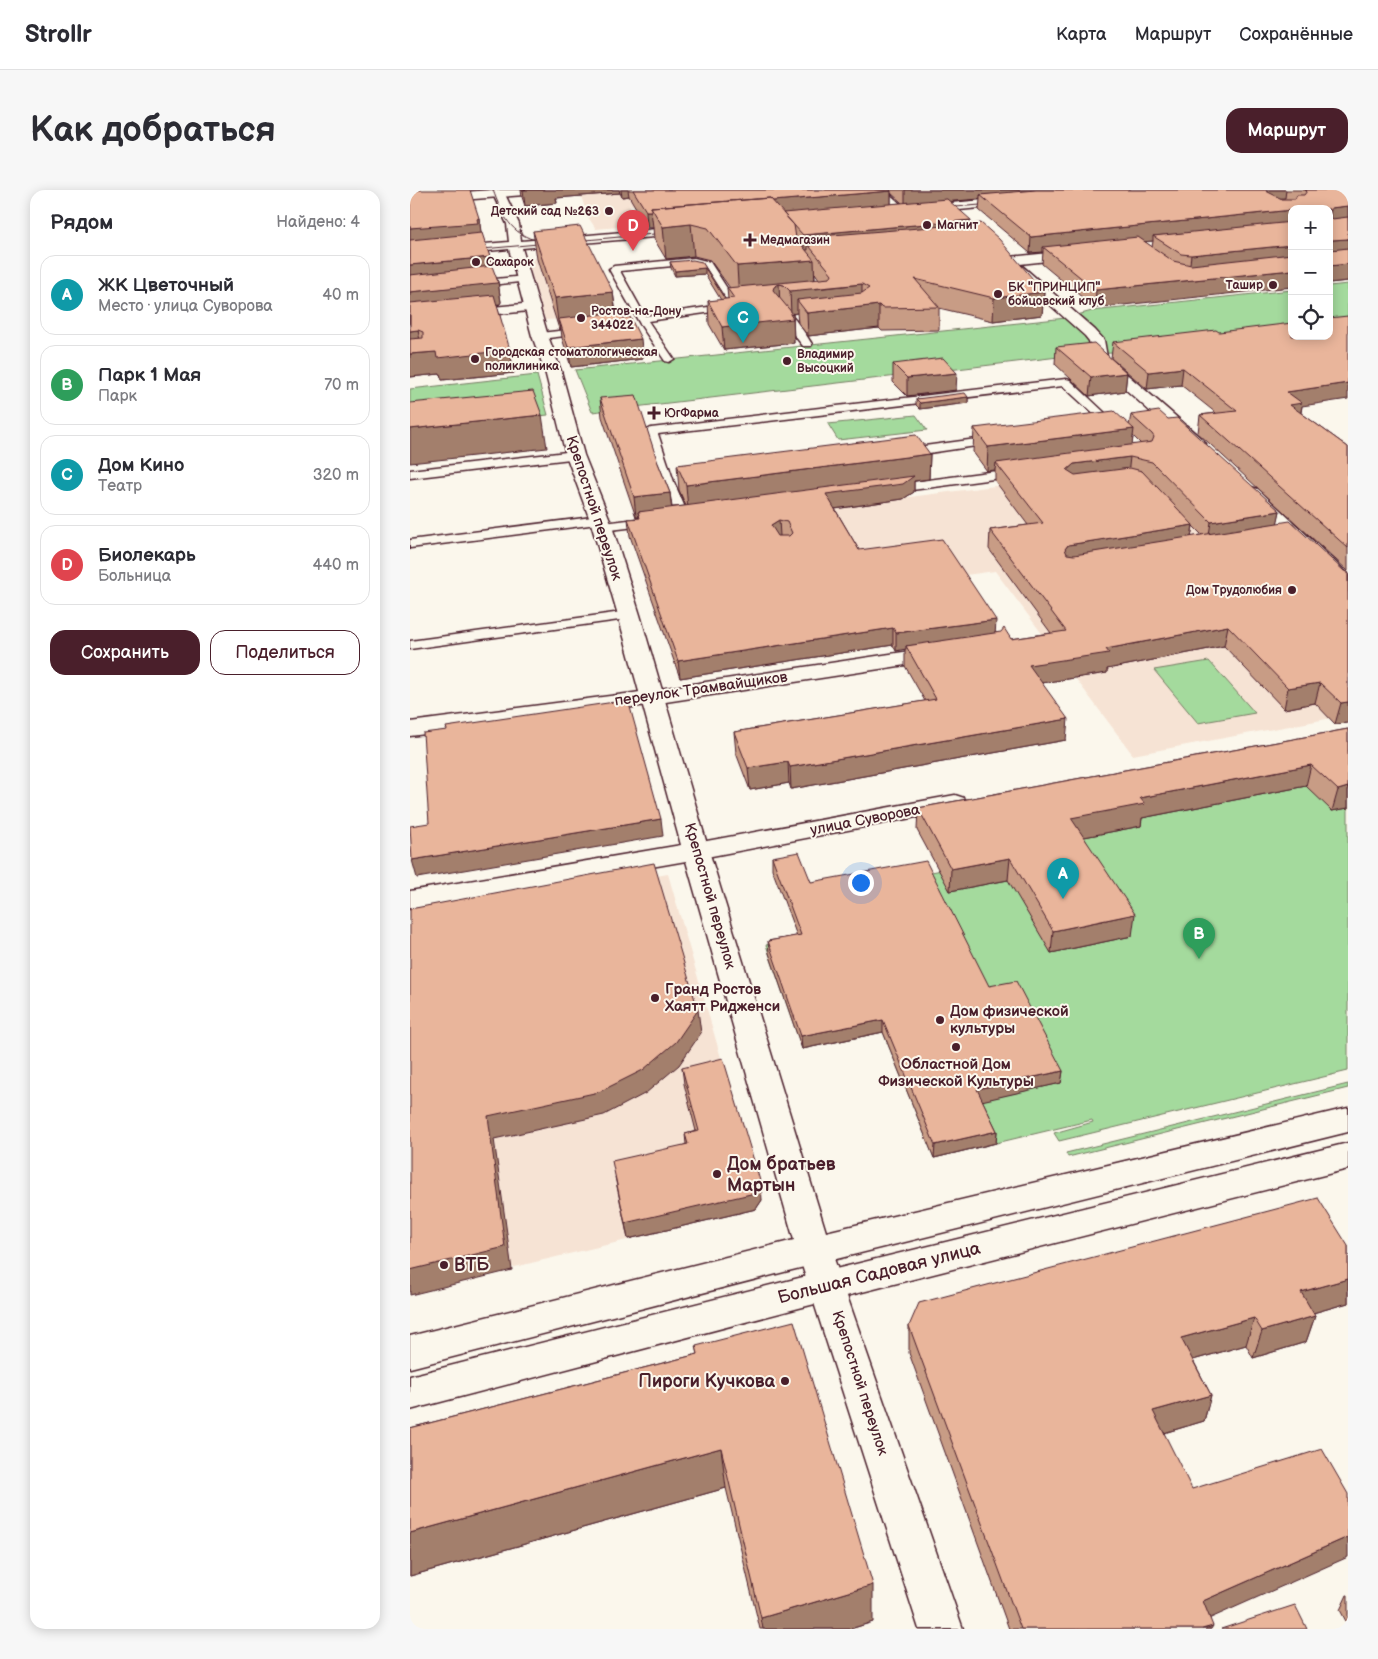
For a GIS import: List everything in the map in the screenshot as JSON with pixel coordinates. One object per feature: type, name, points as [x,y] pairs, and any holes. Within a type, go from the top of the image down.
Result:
[{"type":"street","points":[[410,200],[537,190]]},
{"type":"street","name":"Крепостной переулок","points":[[497,192],[513,224],[516,250],[540,336],[553,372],[575,454],[601,524],[629,615],[696,852],[814,1250],[941,1629]]},
{"type":"street","points":[[884,213],[1026,200]]},
{"type":"street","points":[[950,207],[965,220]]},
{"type":"street","points":[[410,254],[706,228]]},
{"type":"street","points":[[997,250],[1090,333],[1096,340],[1100,359],[1209,455]]},
{"type":"street","points":[[1008,261],[1087,253]]},
{"type":"street","points":[[410,319],[533,307]]},
{"type":"street","points":[[1238,481],[1287,535],[1348,585]]},
{"type":"street","name":"переулок Трамвайщиков","points":[[410,729],[653,697],[962,650]]},
{"type":"street","name":"улица Суворова","points":[[410,900],[696,852],[980,799]]},
{"type":"street","points":[[410,1352],[814,1250],[1348,1120]]},
{"type":"street","name":"Большая Садовая улица","points":[[410,1393],[827,1286],[1348,1156]]},
{"type":"lane","points":[[880,190],[903,211]]},
{"type":"lane","points":[[641,323],[741,305],[728,298],[707,264],[694,260],[614,269],[641,323],[669,359]]},
{"type":"lane","points":[[466,285],[525,281]]},
{"type":"lane","points":[[496,286],[525,281]]},
{"type":"lane","points":[[773,303],[793,318],[807,344]]},
{"type":"lane","points":[[540,336],[598,330]]},
{"type":"lane","points":[[410,544],[688,516],[651,431],[1066,382],[1125,438]]},
{"type":"lane","points":[[1093,428],[1113,426]]},
{"type":"lane","points":[[885,455],[1014,439]]},
{"type":"lane","points":[[410,474],[575,454]]},
{"type":"lane","points":[[880,491],[1036,470]]},
{"type":"lane","points":[[410,645],[629,615]]},
{"type":"shaded area","name":"Детский сад №263","points":[[601,190],[763,190],[764,194],[629,205],[641,225],[596,229],[588,217],[581,196],[591,195]]},
{"type":"shaded area","points":[[542,258],[562,319],[545,320],[527,259]]},
{"type":"shaded area","points":[[1190,461],[1348,715],[1133,755],[995,571],[857,590],[809,510]]},
{"type":"shaded area","points":[[668,874],[762,1200],[756,1209],[410,1292],[410,920]]},
{"type":"green space","points":[[1348,284],[1348,326],[1333,328],[1333,286]]},
{"type":"green space","points":[[1288,290],[1288,333],[1114,353],[1084,354],[592,412],[575,370],[1066,318],[1092,311]]},
{"type":"green space","points":[[537,375],[548,415],[410,431],[410,389]]},
{"type":"green space","points":[[916,415],[927,430],[838,440],[828,424]]},
{"type":"green space","points":[[1209,661],[1255,713],[1198,723],[1154,670]]},
{"type":"green space","points":[[1348,749],[1348,1071],[1059,1141],[1054,1133],[1093,1122],[1092,1120],[934,1158],[883,1032],[802,1049],[766,945],[798,938],[784,899],[953,868]]},
{"type":"green space","points":[[1348,1084],[1348,1088],[1068,1157],[1066,1153]]},
{"type":"building","points":[[410,190],[470,190],[479,218],[477,219],[478,223],[410,228]]},
{"type":"building","points":[[633,190],[891,191],[773,201],[770,198],[651,207],[651,211],[646,211]]},
{"type":"building","points":[[1036,190],[1266,190],[1282,199],[1295,199],[1297,195],[1304,195],[1307,191],[1305,190],[1348,190],[1348,206],[1333,208],[1333,205],[1288,205],[1288,210],[1031,237],[980,195]]},
{"type":"building","points":[[770,198],[794,225],[796,238],[814,260],[737,266],[708,228],[691,224],[663,227],[651,207]]},
{"type":"building","points":[[947,199],[971,220],[803,235],[783,213]]},
{"type":"building","points":[[1348,217],[1348,239],[1333,240],[1333,219]]},
{"type":"building","points":[[1288,222],[1288,245],[1191,255],[1181,254],[1153,236]]},
{"type":"building","points":[[981,223],[999,239],[1044,292],[994,298],[915,279],[939,307],[882,308],[879,305],[807,313],[797,300],[862,293],[869,288],[862,284],[790,291],[784,285],[779,284],[773,290],[793,314],[790,314],[793,319],[722,327],[708,301],[734,298],[727,288],[830,278],[832,274],[810,247],[808,237]]},
{"type":"building","points":[[580,226],[613,292],[555,298],[533,231]]},
{"type":"building","points":[[482,233],[490,257],[410,265],[410,240]]},
{"type":"building","points":[[1138,237],[1173,261],[1191,265],[1288,254],[1288,270],[1096,290],[1043,247]]},
{"type":"building","points":[[1348,248],[1348,264],[1333,266],[1333,250]]},
{"type":"building","points":[[693,260],[702,262],[724,296],[705,268],[675,271],[670,262]]},
{"type":"building","points":[[492,266],[497,283],[410,292],[410,275]]},
{"type":"building","points":[[494,295],[510,350],[437,358],[436,352],[410,354],[410,339],[423,338],[423,332],[418,330],[410,331],[410,303]]},
{"type":"building","points":[[619,312],[622,318],[630,317],[641,339],[568,347],[559,319]]},
{"type":"building","points":[[1348,316],[1348,383],[1287,392],[1302,403],[1290,405],[1348,447],[1348,548],[1200,415],[1237,411],[1183,368],[1149,372],[1113,342],[1288,323],[1288,340],[1333,340],[1333,318]]},
{"type":"building","points":[[1094,343],[1127,373],[1091,377],[1056,347]]},
{"type":"building","points":[[943,358],[957,373],[907,378],[893,364]]},
{"type":"building","points":[[533,391],[542,415],[410,429],[410,403]]},
{"type":"building","points":[[965,393],[968,397],[920,403],[916,399]]},
{"type":"building","points":[[636,395],[658,463],[670,493],[634,497],[600,398]]},
{"type":"building","points":[[1114,411],[1134,429],[988,447],[974,428]]},
{"type":"building","points":[[1159,411],[1168,419],[1177,418],[1280,511],[1211,522],[1152,462],[1130,457],[1074,464],[1067,470],[1075,475],[1130,468],[1142,471],[1193,525],[1068,545],[1065,549],[1067,554],[1074,555],[1290,521],[1344,571],[1348,572],[1348,702],[1341,703],[1320,683],[1288,688],[1228,626],[1106,649],[1109,653],[1029,665],[1068,719],[790,767],[788,762],[748,768],[734,732],[936,699],[906,646],[1001,632],[1004,628],[1011,639],[1066,631],[990,530],[1043,523],[996,463],[1152,442],[1154,437],[1152,434],[1131,415]]},
{"type":"building","points":[[916,435],[930,454],[686,485],[677,465]]},
{"type":"building","points":[[914,476],[903,484],[826,494],[859,550],[942,539],[996,620],[896,633],[893,628],[678,661],[628,519],[640,518],[638,512]],"holes":[[[779,520],[787,522],[792,533],[789,536],[778,536],[771,525]]]},
{"type":"building","points":[[628,700],[661,819],[412,860],[410,826],[429,823],[423,733],[447,730],[446,727]]},
{"type":"building","points":[[1348,729],[1348,787],[1338,790],[1311,765],[1140,798],[1145,804],[1071,818],[1135,914],[1053,931],[1010,858],[951,869],[918,808]]},
{"type":"building","name":"Дом физической культуры","points":[[799,852],[811,882],[926,861],[989,986],[1016,981],[1063,1071],[977,1089],[997,1131],[935,1145],[883,1020],[801,1036],[768,941],[801,935],[772,857]]},
{"type":"building","points":[[654,863],[698,1010],[676,1042],[643,1070],[599,1092],[488,1116],[505,1247],[410,1270],[410,909]]},
{"type":"building","points":[[723,1058],[761,1184],[755,1193],[625,1223],[612,1161],[688,1144],[685,1134],[699,1131],[682,1068]]},
{"type":"building","points":[[1318,1198],[1348,1246],[1348,1279],[1301,1292],[1315,1316],[1262,1331],[1254,1318],[1181,1338],[1211,1395],[1153,1411],[1192,1489],[1322,1449],[1348,1494],[1348,1537],[1203,1601],[1213,1626],[1202,1629],[1021,1629],[909,1326],[919,1303]]},
{"type":"building","points":[[794,1321],[873,1585],[761,1618],[721,1448],[410,1533],[410,1428],[698,1354],[696,1346]]},
{"type":"building","points":[[1295,1605],[1307,1629],[1221,1629]]},
{"type":"tram line","points":[[493,190],[500,208],[509,223],[521,234],[539,241]]},
{"type":"tram line","points":[[943,208],[993,204]]},
{"type":"tram line","points":[[574,241],[666,233]]},
{"type":"tram line","points":[[472,250],[549,243]]},
{"type":"place","name":"Детский сад №263","points":[[609,211]]},
{"type":"place","name":"Магнит","points":[[927,225]]},
{"type":"place","name":"Медмагазин","points":[[750,240]]},
{"type":"place","name":"Биолекарь","points":[[633,251]]},
{"type":"place","name":"Сахарок","points":[[476,262]]},
{"type":"place","name":"Ташир","points":[[1273,285]]},
{"type":"place","name":"БК \"ПРИНЦИП\" бойцовский клуб","points":[[998,294]]},
{"type":"place","name":"Ростов-на-Дону 344022","points":[[581,318]]},
{"type":"place","name":"Дом Кино","points":[[743,343]]},
{"type":"place","name":"Городская стоматологическая поликлиника","points":[[475,359]]},
{"type":"place","name":"Владимир Высоцкий","points":[[787,361]]},
{"type":"place","name":"ЮгФарма","points":[[654,413]]},
{"type":"place","name":"Дом Трудолюбия","points":[[1292,590]]},
{"type":"place","name":"ЖК Цветочный","points":[[1063,899]]},
{"type":"place","name":"Парк 1 Мая","points":[[1199,959]]},
{"type":"place","name":"Гранд Ростов Хаятт Ридженси","points":[[655,998]]},
{"type":"place","name":"Дом физической культуры","points":[[940,1020]]},
{"type":"place","name":"Областной Дом Физической Культуры","points":[[956,1047]]},
{"type":"place","name":"Дом братьев Мартын","points":[[717,1174]]},
{"type":"place","name":"ВТБ","points":[[444,1265]]},
{"type":"place","name":"Пироги Кучкова","points":[[785,1381]]}]
